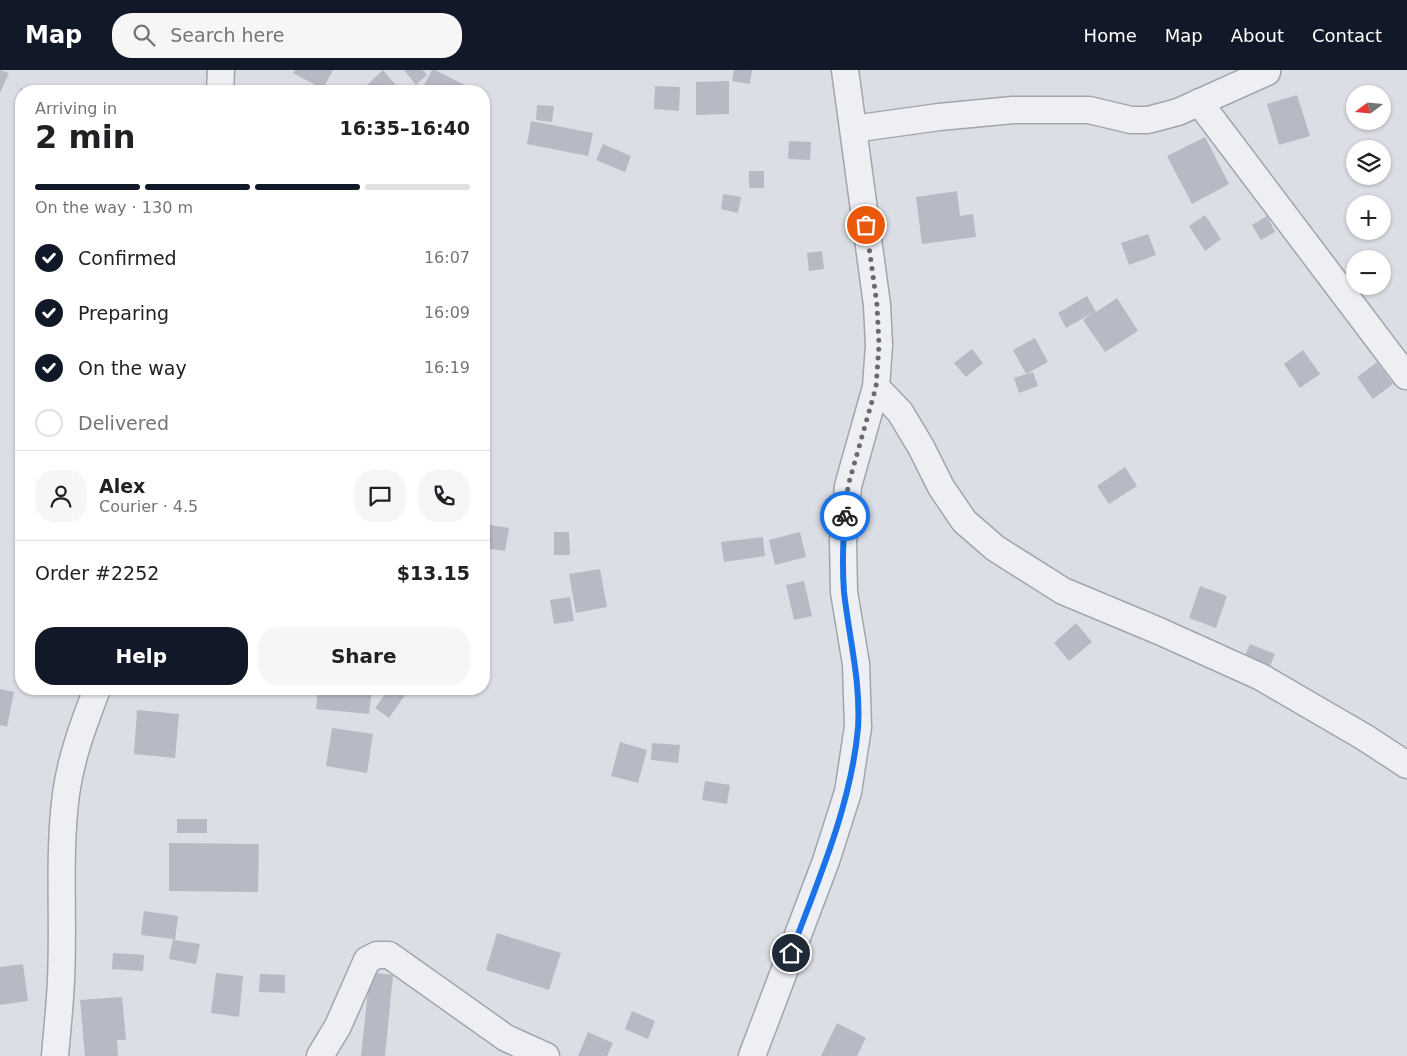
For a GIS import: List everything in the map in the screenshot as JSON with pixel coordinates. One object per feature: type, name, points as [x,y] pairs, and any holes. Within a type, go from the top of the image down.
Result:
[{"type":"street","points":[[220,85],[221,70]]},
{"type":"street","points":[[752,1056],[826,861],[848,792],[858,727],[856,664],[844,592],[843,541],[848,486],[876,387],[879,345],[877,305],[845,70]]},
{"type":"street","points":[[853,129],[939,116],[1013,110],[1089,110],[1131,120],[1148,120],[1178,112],[1267,72]]},
{"type":"street","points":[[1199,102],[1406,376]]},
{"type":"street","points":[[876,387],[900,412],[941,486],[964,520],[995,548],[1063,591],[1159,631],[1261,677],[1364,737],[1407,765]]},
{"type":"street","points":[[55,1056],[62,980],[61,908],[66,794],[79,734],[95,695]]},
{"type":"street","points":[[320,1056],[338,1026],[367,960],[377,955],[390,955],[506,1038],[546,1056]]},
{"type":"building","points":[[0,70],[9,73],[0,93]]},
{"type":"building","points":[[295,70],[333,70],[325,85],[316,85],[293,73]]},
{"type":"building","points":[[383,70],[396,85],[367,85]]},
{"type":"building","points":[[404,70],[423,70],[427,75],[416,85]]},
{"type":"building","points":[[432,70],[435,70],[465,85],[424,85]]},
{"type":"building","points":[[734,70],[752,70],[750,84],[732,81]]},
{"type":"building","points":[[729,81],[729,114],[696,115],[696,82]]},
{"type":"building","points":[[655,86],[680,87],[679,111],[654,109]]},
{"type":"building","points":[[1297,95],[1310,136],[1279,145],[1267,104]]},
{"type":"building","points":[[537,105],[554,106],[552,122],[536,120]]},
{"type":"building","points":[[531,121],[593,133],[588,156],[527,144]]},
{"type":"building","points":[[1205,137],[1229,184],[1192,204],[1167,156]]},
{"type":"building","points":[[789,141],[811,142],[810,160],[788,159]]},
{"type":"building","points":[[603,144],[631,156],[625,172],[596,160]]},
{"type":"building","points":[[749,171],[764,171],[764,188],[749,188]]},
{"type":"building","points":[[957,191],[960,216],[973,214],[976,237],[922,244],[916,197]]},
{"type":"building","points":[[723,194],[741,197],[738,213],[721,209]]},
{"type":"building","points":[[1205,215],[1221,239],[1205,251],[1189,226]]},
{"type":"building","points":[[1267,216],[1275,232],[1261,240],[1252,225]]},
{"type":"building","points":[[1148,234],[1156,255],[1129,265],[1121,243]]},
{"type":"building","points":[[822,251],[824,269],[809,271],[807,253]]},
{"type":"building","points":[[1087,296],[1096,312],[1117,298],[1138,331],[1105,352],[1083,320],[1094,312],[1066,328],[1058,313]]},
{"type":"building","points":[[1035,338],[1048,362],[1026,374],[1013,350]]},
{"type":"building","points":[[972,349],[983,363],[966,377],[954,363]]},
{"type":"building","points":[[1303,350],[1320,374],[1300,388],[1284,364]]},
{"type":"building","points":[[1377,362],[1393,384],[1373,399],[1357,377]]},
{"type":"building","points":[[1033,372],[1038,386],[1019,393],[1014,378]]},
{"type":"building","points":[[1125,467],[1137,486],[1109,504],[1097,486]]},
{"type":"building","points":[[490,525],[509,528],[505,551],[490,549]]},
{"type":"building","points":[[554,532],[569,532],[570,555],[554,555]]},
{"type":"building","points":[[800,532],[806,557],[775,565],[769,540]]},
{"type":"building","points":[[763,537],[765,556],[724,562],[721,542]]},
{"type":"building","points":[[600,569],[607,607],[576,613],[569,574]]},
{"type":"building","points":[[804,581],[812,616],[794,620],[786,585]]},
{"type":"building","points":[[1200,586],[1227,596],[1216,628],[1189,618]]},
{"type":"building","points":[[570,597],[574,621],[554,624],[550,600]]},
{"type":"building","points":[[1076,623],[1092,642],[1069,661],[1054,643]]},
{"type":"building","points":[[1250,644],[1275,654],[1267,673],[1242,662]]},
{"type":"building","points":[[0,689],[14,692],[7,727],[0,725]]},
{"type":"building","points":[[317,695],[371,695],[369,714],[316,709]]},
{"type":"building","points":[[385,695],[405,695],[389,718],[375,708]]},
{"type":"building","points":[[137,710],[179,714],[175,758],[134,754]]},
{"type":"building","points":[[332,728],[373,734],[367,773],[326,766]]},
{"type":"building","points":[[620,742],[647,750],[638,783],[611,776]]},
{"type":"building","points":[[652,743],[680,745],[678,763],[651,760]]},
{"type":"building","points":[[705,781],[730,785],[727,804],[702,800]]},
{"type":"building","points":[[177,819],[207,819],[207,833],[177,833]]},
{"type":"building","points":[[169,843],[259,844],[258,892],[169,891]]},
{"type":"building","points":[[144,911],[178,916],[175,940],[200,944],[196,964],[169,959],[173,939],[141,935]]},
{"type":"building","points":[[497,933],[561,953],[549,990],[486,970]]},
{"type":"building","points":[[113,953],[144,955],[143,971],[112,969]]},
{"type":"building","points":[[23,964],[28,1001],[0,1005],[0,967]]},
{"type":"building","points":[[370,972],[393,975],[385,1056],[361,1056]]},
{"type":"building","points":[[216,973],[243,976],[239,1017],[211,1013]]},
{"type":"building","points":[[260,974],[285,975],[285,993],[259,992]]},
{"type":"building","points":[[122,997],[126,1040],[117,1040],[118,1056],[85,1056],[80,1000]]},
{"type":"building","points":[[632,1011],[655,1021],[648,1039],[625,1029]]},
{"type":"building","points":[[837,1023],[866,1038],[857,1056],[821,1056]]},
{"type":"building","points":[[588,1032],[613,1043],[607,1056],[578,1056]]},
{"type":"way so far","points":[[845,516],[848,486],[876,387],[879,345],[877,305],[866,225]]},
{"type":"route","points":[[791,953],[826,861],[848,792],[858,727],[856,664],[844,592],[843,541],[845,516]]}]
